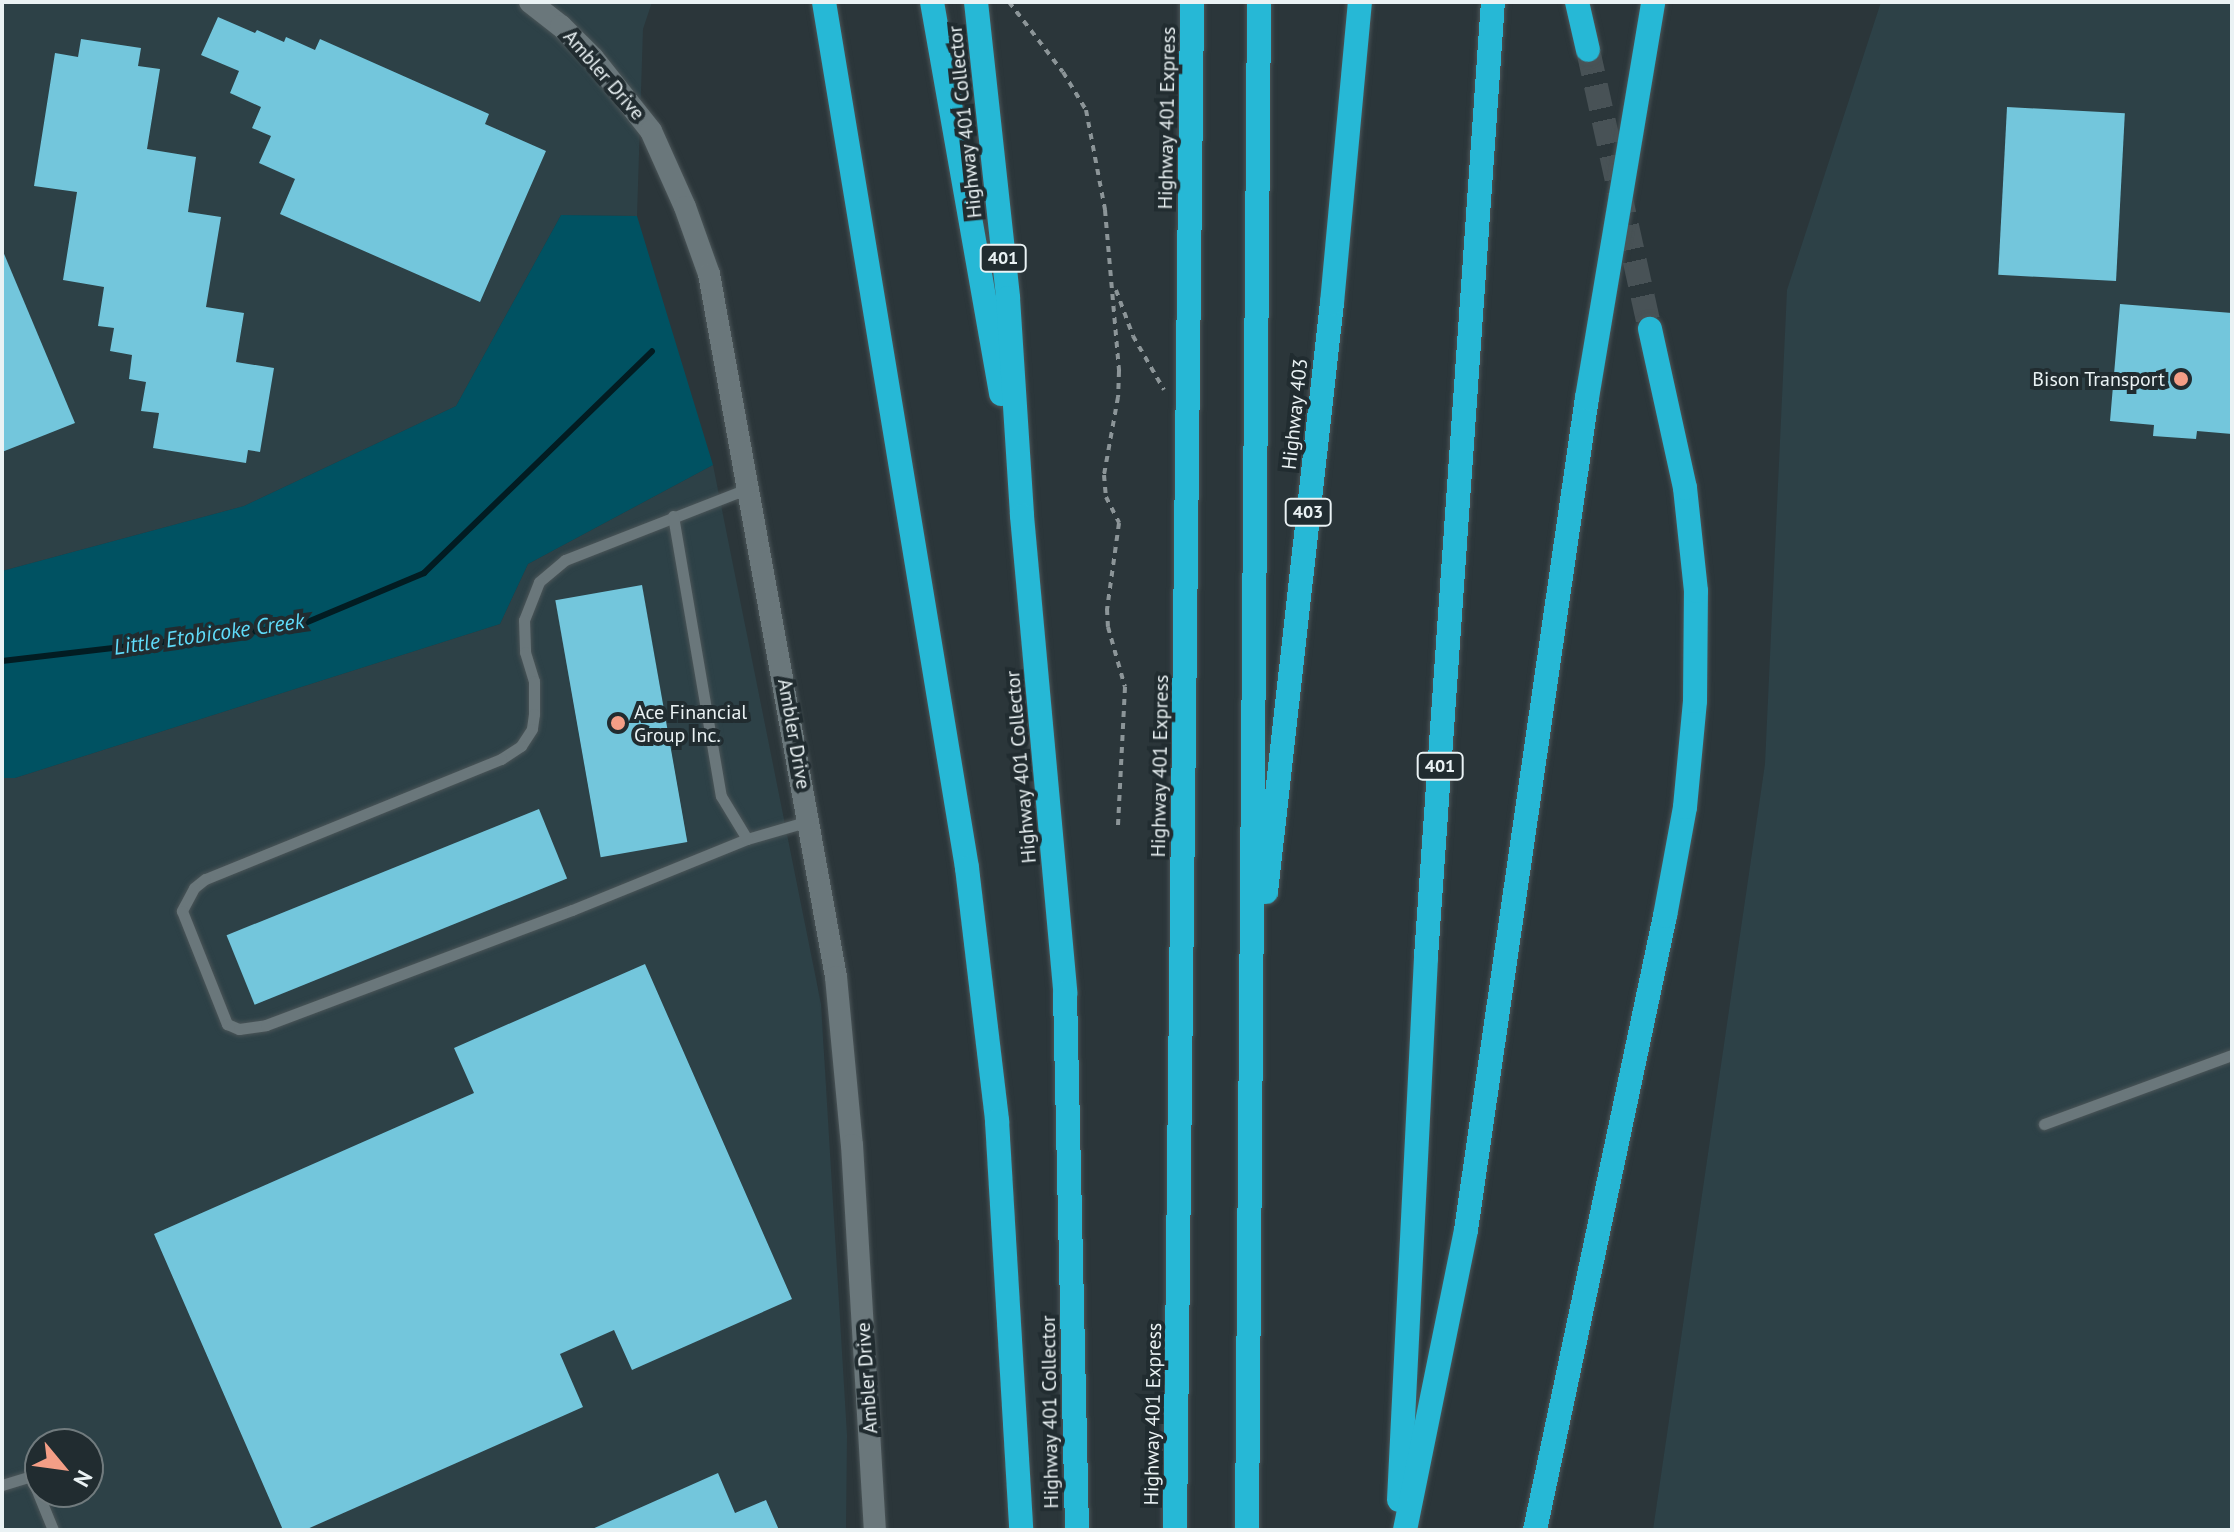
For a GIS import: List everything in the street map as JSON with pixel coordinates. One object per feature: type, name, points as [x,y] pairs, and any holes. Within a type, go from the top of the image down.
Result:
[{"type":"highway","points":[[824,2],[967,868],[997,1121],[1014,1359],[1021,1530]]},
{"type":"highway","points":[[932,2],[1022,516]]},
{"type":"highway","name":"Highway 401 Collector","points":[[976,2],[1008,298],[1022,516],[1065,993],[1077,1530]]},
{"type":"highway","name":"Highway 401 Express","points":[[1175,1530],[1192,78],[1190,2]]},
{"type":"highway","points":[[1247,1530],[1259,2]]},
{"type":"highway","name":"Highway 403","points":[[1251,1022],[1332,303],[1360,2]]},
{"type":"highway","name":"401","points":[[1397,1530],[1426,957],[1493,2]]},
{"type":"highway","points":[[1577,2],[1588,50]]},
{"type":"highway","points":[[1405,1530],[1466,1230],[1587,398],[1651,10]]},
{"type":"highway","points":[[1535,1530],[1665,916],[1685,807],[1695,701],[1696,591],[1685,488],[1650,329]]},
{"type":"street","name":"Ambler Drive","points":[[530,2],[561,26],[620,90],[651,131],[667,163],[709,274],[836,977],[845,1059],[875,1530]]},
{"type":"lane","points":[[749,488],[565,560],[539,582],[524,620],[525,652],[534,681],[534,714],[532,729],[521,746],[501,759],[205,879],[194,888],[182,911],[227,1024],[239,1029],[266,1025],[572,910],[747,839],[809,821]]},
{"type":"lane","points":[[673,516],[721,796],[747,839]]},
{"type":"lane","points":[[2044,1124],[2232,1055]]},
{"type":"lane","points":[[2,1485],[31,1476],[53,1530]]},
{"type":"path","points":[[1009,2],[1063,72],[1086,110],[1098,163],[1119,343],[1118,397],[1104,475],[1106,497],[1119,523],[1107,609],[1108,627],[1125,687],[1118,826]]},
{"type":"path","points":[[1113,280],[1122,314],[1164,390]]},
{"type":"shaded area","points":[[2,2],[652,2],[643,29],[637,216],[561,215],[456,406],[244,506],[2,571]]},
{"type":"shaded area","points":[[1881,2],[2232,2],[2232,1530],[1653,1530],[1765,764],[1787,290]]},
{"type":"shaded area","points":[[561,215],[637,216],[713,465],[528,564],[500,624],[15,778],[2,778],[2,571],[244,506],[456,406]]},
{"type":"shaded area","points":[[713,465],[821,1004],[847,1435],[846,1530],[2,1530],[2,778],[15,778],[500,624],[528,564]]},
{"type":"building","points":[[218,17],[255,33],[257,30],[284,42],[286,37],[315,50],[320,39],[489,114],[485,124],[546,151],[480,302],[280,214],[295,179],[259,163],[271,136],[252,128],[261,107],[230,93],[239,71],[201,55]]},
{"type":"building","points":[[81,39],[141,48],[138,66],[160,69],[147,149],[196,157],[188,212],[221,217],[206,307],[244,313],[236,362],[274,368],[260,452],[248,450],[246,463],[153,448],[159,413],[141,411],[146,382],[129,379],[132,355],[110,351],[114,328],[98,326],[104,287],[63,280],[77,192],[34,186],[55,53],[78,57]]},
{"type":"building","points":[[2007,107],[2125,113],[2116,281],[1998,275]]},
{"type":"building","points":[[2,249],[75,423],[2,452]]},
{"type":"building","points":[[2120,304],[2232,313],[2232,434],[2197,431],[2196,439],[2153,436],[2154,425],[2110,421]]},
{"type":"building","points":[[642,585],[687,842],[601,857],[555,600]]},
{"type":"building","points":[[539,809],[567,879],[255,1005],[227,935]]},
{"type":"building","points":[[645,964],[792,1299],[632,1370],[614,1330],[560,1354],[583,1407],[305,1530],[283,1530],[154,1234],[474,1093],[454,1048]]},
{"type":"building","points":[[718,1473],[735,1513],[766,1500],[779,1530],[590,1530]]},
{"type":"waterway","name":"Little Etobicoke Creek","points":[[2,661],[298,626],[424,573],[652,351]]},
{"type":"tunnel","points":[[1588,50],[1650,329]]},
{"type":"place","name":"Bison Transport","points":[[2181,379]]},
{"type":"place","name":"Ace Financial Group Inc.","points":[[618,723]]}]
